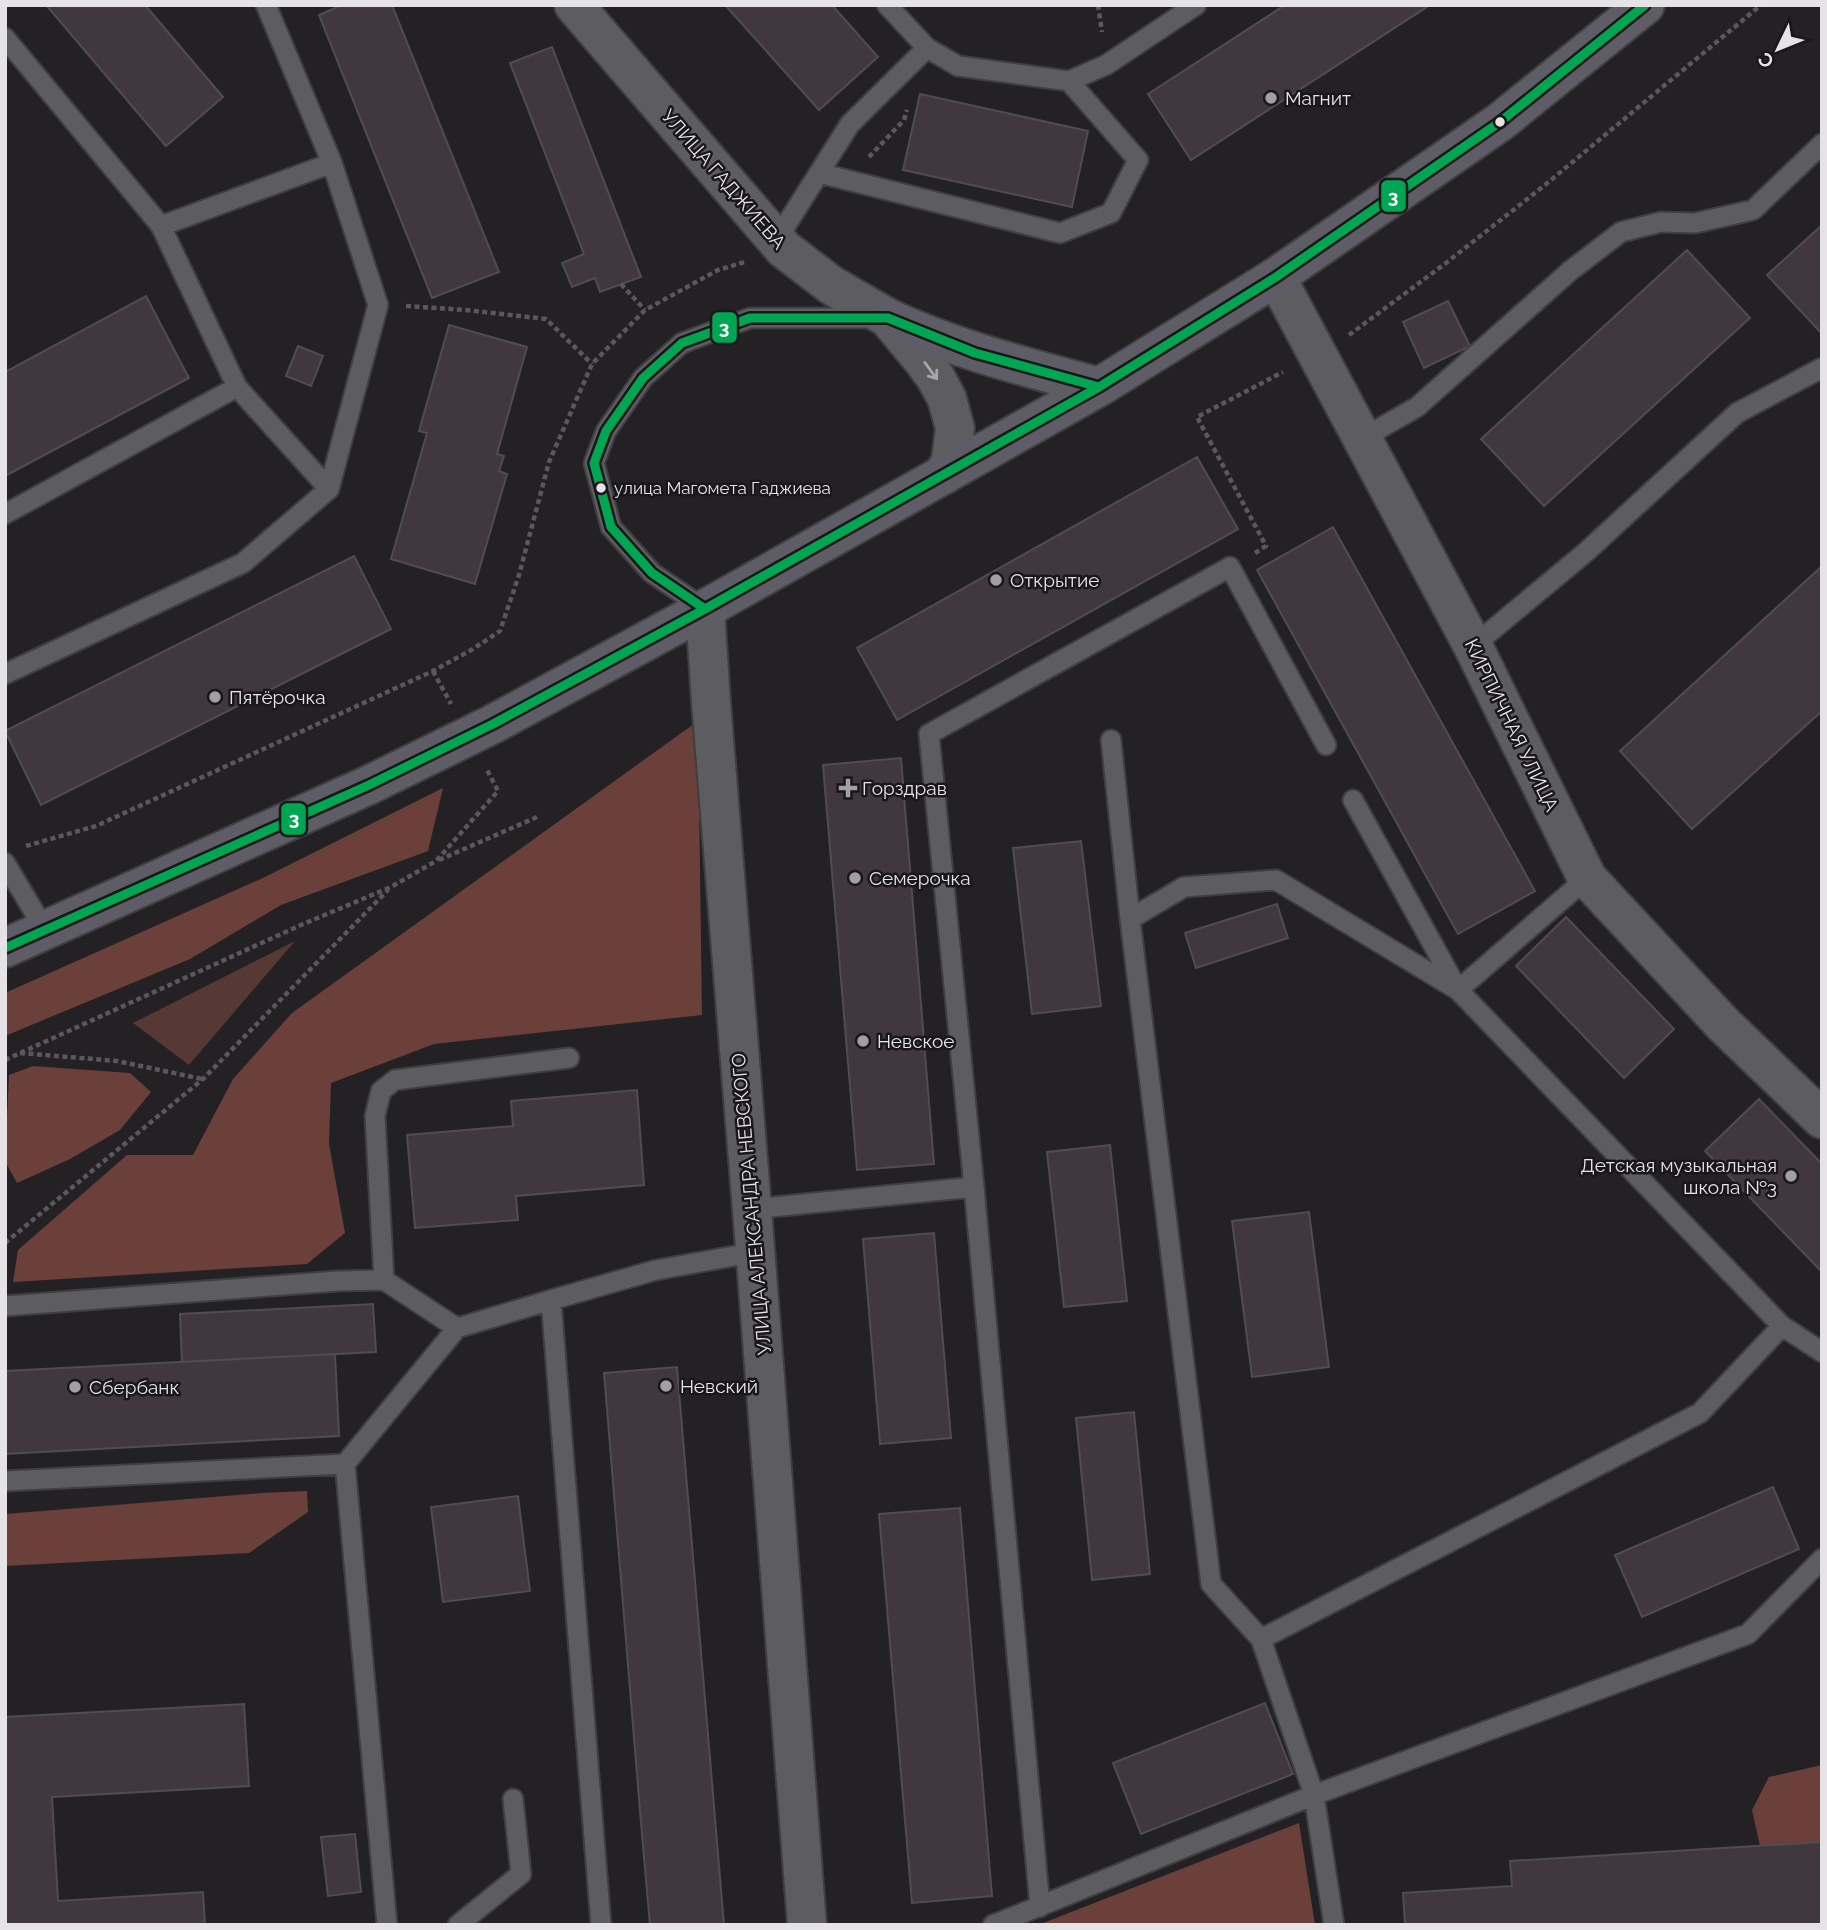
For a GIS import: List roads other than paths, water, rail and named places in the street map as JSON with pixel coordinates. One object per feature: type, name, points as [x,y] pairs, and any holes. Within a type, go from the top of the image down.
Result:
[{"type":"main road","points":[[5,948],[369,785],[456,743],[705,609],[1099,387],[1276,277],[1500,122],[1645,5]]},
{"type":"main road","points":[[888,318],[975,353],[1099,387]]},
{"type":"street","name":"УЛИЦА ГАДЖИЕВА","points":[[574,5],[776,241],[831,285],[888,318],[936,378],[947,399],[955,428],[951,460],[944,475]]},
{"type":"street","name":"КИРПИЧНАЯ УЛИЦА","points":[[1276,277],[1473,646],[1587,878],[1723,1024],[1822,1119]]},
{"type":"street","name":"УЛИЦА АЛЕКСАНДРА НЕВСКОГО","points":[[705,609],[807,1925]]},
{"type":"lane","points":[[5,674],[243,563],[329,488],[378,305],[332,163],[267,5]]},
{"type":"lane","points":[[887,5],[927,48],[958,66],[1069,81],[1106,65],[1196,5]]},
{"type":"lane","points":[[5,38],[162,226],[237,387],[329,488]]},
{"type":"lane","points":[[776,241],[850,124],[927,48]]},
{"type":"lane","points":[[819,173],[1060,233],[1111,213],[1138,160],[1069,81]]},
{"type":"lane","points":[[1363,438],[1418,407],[1570,271],[1621,232],[1661,222],[1695,223],[1754,210],[1822,144]]},
{"type":"lane","points":[[162,226],[332,163]]},
{"type":"lane","points":[[705,609],[652,573],[611,527],[594,463],[606,431],[643,378],[682,343],[750,318],[888,318]]},
{"type":"lane","points":[[1473,646],[1586,552],[1737,413],[1822,368]]},
{"type":"lane","points":[[5,514],[237,387]]},
{"type":"lane","points":[[1040,1907],[974,1186],[929,734],[1230,567],[1326,745]]},
{"type":"lane","points":[[1111,740],[1130,919],[1211,1584],[1261,1639],[1314,1795],[1334,1925]]},
{"type":"lane","points":[[1353,800],[1458,990]]},
{"type":"lane","points":[[12,856],[45,930]]},
{"type":"lane","points":[[1458,990],[1587,878]]},
{"type":"lane","points":[[1130,919],[1184,887],[1276,880],[1458,990],[1782,1326],[1822,1352]]},
{"type":"lane","points":[[384,1280],[375,1116],[381,1091],[395,1080],[569,1058]]},
{"type":"lane","points":[[752,1209],[974,1186]]},
{"type":"lane","points":[[387,1925],[345,1464],[457,1328],[656,1270],[755,1252]]},
{"type":"lane","points":[[5,1306],[338,1281],[384,1280],[457,1328]]},
{"type":"lane","points":[[551,1300],[601,1925]]},
{"type":"lane","points":[[1261,1639],[1700,1413],[1782,1326]]},
{"type":"lane","points":[[5,1481],[345,1464]]},
{"type":"lane","points":[[993,1925],[1314,1795],[1748,1634],[1822,1559]]},
{"type":"lane","points":[[457,1925],[521,1874],[513,1799]]},
{"type":"place","name":"Магнит","points":[[1271,98]]},
{"type":"place","name":"улица Магомета Гаджиева","points":[[601,488]]},
{"type":"place","name":"Открытие","points":[[996,580]]},
{"type":"place","name":"Пятёрочка","points":[[215,697]]},
{"type":"place","name":"Горздрав","points":[[848,788]]},
{"type":"place","name":"Семерочка","points":[[855,878]]},
{"type":"place","name":"Невское","points":[[863,1041]]},
{"type":"place","name":"Детская музыкальная школа №3","points":[[1791,1176]]},
{"type":"place","name":"Невский","points":[[666,1386]]},
{"type":"place","name":"Сбербанк","points":[[75,1387]]}]
